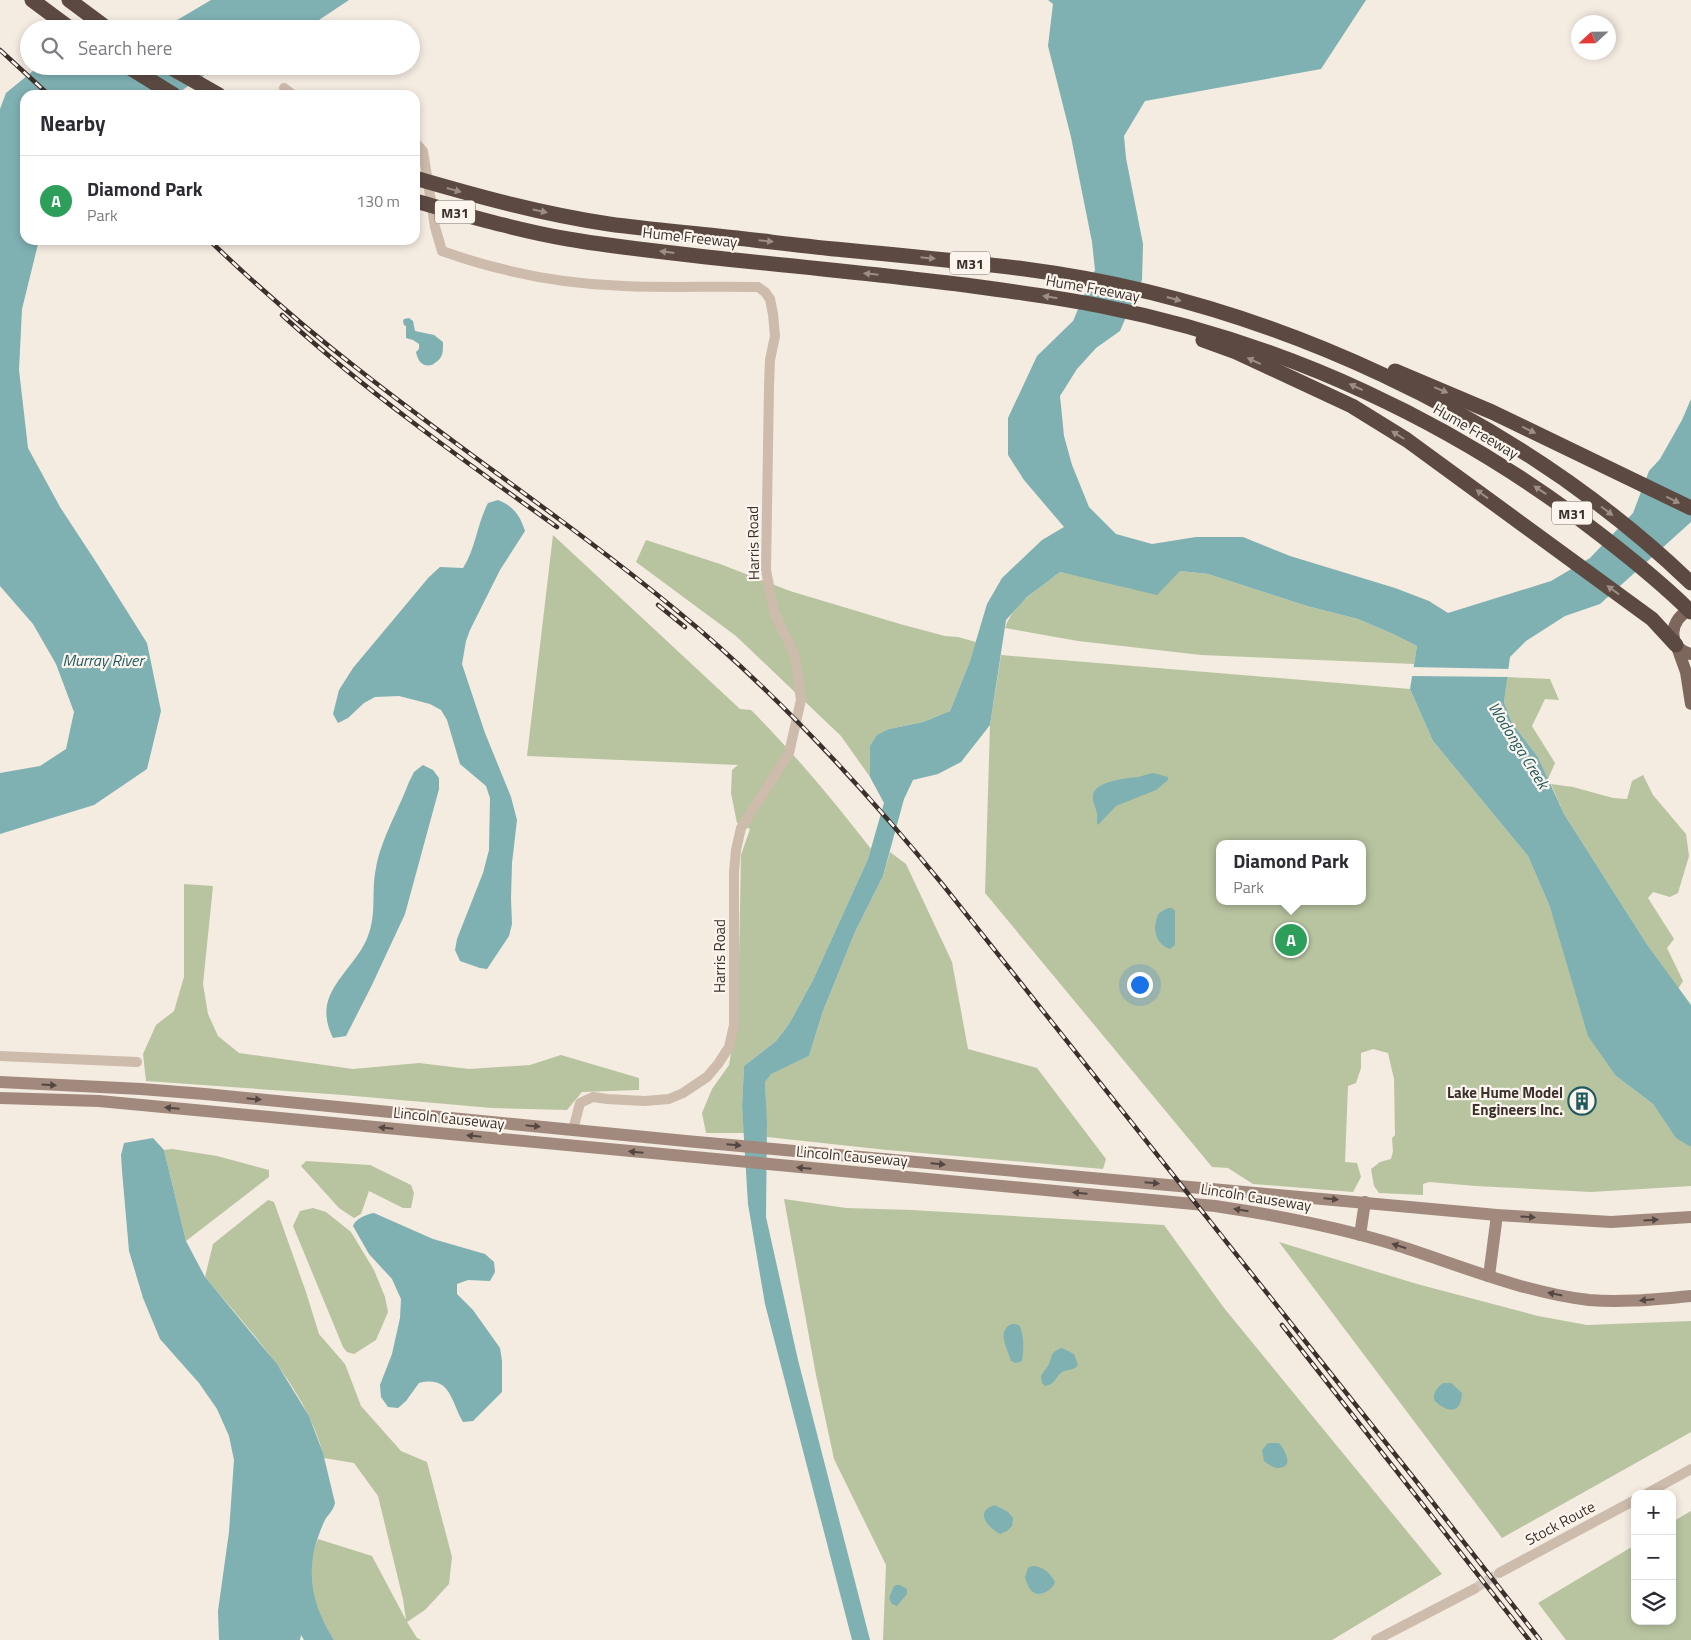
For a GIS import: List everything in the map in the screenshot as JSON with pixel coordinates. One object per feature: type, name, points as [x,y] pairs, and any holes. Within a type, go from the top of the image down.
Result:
[{"type":"highway","points":[[32,0],[59,20]]},
{"type":"highway","points":[[69,0],[96,20]]},
{"type":"highway","points":[[142,75],[166,90]]},
{"type":"highway","points":[[184,75],[210,90]]},
{"type":"highway","name":"Hume Freeway","points":[[420,179],[492,201],[609,224],[1027,269],[1104,282],[1220,312],[1313,344],[1438,402],[1479,425],[1536,461],[1606,511],[1688,579]]},
{"type":"highway","name":"Hume Freeway","points":[[420,202],[495,224],[626,248],[929,281],[1098,305],[1299,363],[1351,384],[1404,410],[1511,470],[1549,496],[1636,563],[1691,611]]},
{"type":"highway","points":[[1211,337],[1236,352],[1352,406],[1439,462],[1652,619],[1676,646]]},
{"type":"highway","points":[[1313,344],[1368,360],[1460,397],[1691,508]]},
{"type":"main road","points":[[1691,611],[1681,615],[1673,632],[1676,646],[1685,667],[1691,704]]},
{"type":"main road","points":[[1676,646],[1682,651],[1691,654]]},
{"type":"main road","name":"Lincoln Causeway","points":[[0,1082],[205,1094],[686,1141],[1497,1215],[1611,1222],[1691,1217]]},
{"type":"main road","name":"Lincoln Causeway","points":[[0,1098],[99,1101],[1215,1206],[1287,1217],[1360,1234],[1489,1276],[1552,1294],[1589,1300],[1624,1302],[1691,1296]]},
{"type":"main road","points":[[571,1146],[573,1130]]},
{"type":"main road","points":[[1360,1234],[1365,1202]]},
{"type":"main road","points":[[1489,1276],[1497,1215]]},
{"type":"street","name":"Harris Road","points":[[420,148],[423,151],[435,227],[442,251],[490,267],[555,280],[624,286],[758,287],[770,299],[773,314],[775,336],[770,360],[766,570],[774,612],[795,656],[801,700],[789,753],[742,828],[736,850],[734,872],[734,1025],[729,1048],[707,1077],[683,1093],[669,1099],[644,1101],[593,1097],[580,1103],[573,1130]]},
{"type":"street","points":[[0,1056],[137,1062]]},
{"type":"street","points":[[1653,1490],[1691,1469]]},
{"type":"street","name":"Stock Route","points":[[1499,1573],[1631,1502]]},
{"type":"street","points":[[1376,1640],[1474,1590]]},
{"type":"green space","points":[[553,535],[740,709],[751,710],[813,777],[871,849],[813,980],[789,1024],[776,1041],[744,1066],[742,1106],[744,1133],[706,1133],[702,1113],[712,1089],[729,1065],[738,1009],[741,855],[750,829],[737,823],[731,793],[732,770],[738,765],[527,756]]},
{"type":"green space","points":[[646,540],[720,564],[790,591],[900,624],[976,642],[950,711],[923,722],[889,729],[870,746],[870,777],[841,736],[736,636],[636,562]]},
{"type":"green space","points":[[1180,571],[1208,574],[1307,606],[1358,619],[1417,646],[1414,664],[1201,655],[1078,641],[1005,628],[1014,611],[1036,590],[1060,572],[1093,579]]},
{"type":"green space","points":[[1001,655],[1410,689],[1433,741],[1528,856],[1616,1076],[1653,1104],[1676,1137],[1691,1147],[1691,1186],[1591,1192],[1429,1182],[1423,1184],[1423,1195],[1379,1193],[1374,1186],[1371,1169],[1380,1162],[1391,1159],[1393,1151],[1392,1138],[1395,1135],[1394,1079],[1388,1053],[1373,1049],[1361,1053],[1361,1068],[1356,1083],[1348,1086],[1345,1162],[1357,1163],[1361,1177],[1353,1192],[1253,1184],[1228,1168],[1212,1167],[985,893],[990,725]]},
{"type":"green space","points":[[1507,677],[1550,679],[1559,700],[1545,699],[1532,726],[1555,763],[1548,779],[1538,757],[1512,723],[1504,702]]},
{"type":"green space","points":[[1643,775],[1653,795],[1686,834],[1689,856],[1678,893],[1670,897],[1653,892],[1648,898],[1674,939],[1667,948],[1683,981],[1678,989],[1648,946],[1564,814],[1551,784],[1573,787],[1613,798],[1627,799],[1632,781]]},
{"type":"green space","points":[[890,852],[906,864],[952,962],[968,1049],[1037,1068],[1106,1159],[1103,1169],[887,1150],[767,1137],[765,1082],[770,1074],[809,1056],[823,1011],[855,932],[883,876]]},
{"type":"green space","points":[[184,884],[213,886],[203,984],[208,1014],[218,1036],[239,1053],[353,1069],[419,1063],[469,1069],[530,1065],[561,1055],[639,1078],[639,1090],[582,1092],[567,1110],[492,1108],[146,1081],[143,1054],[156,1025],[174,1011],[184,977]]},
{"type":"green space","points":[[172,1149],[217,1156],[269,1170],[269,1177],[186,1241],[164,1150]]},
{"type":"green space","points":[[306,1161],[370,1165],[411,1185],[414,1193],[411,1208],[403,1208],[369,1191],[361,1214],[354,1218],[339,1208],[301,1166]]},
{"type":"green space","points":[[784,1199],[846,1208],[912,1210],[1164,1225],[1224,1308],[1442,1574],[1332,1640],[883,1640],[886,1565],[834,1459],[816,1375]]},
{"type":"green space","points":[[268,1200],[274,1202],[319,1334],[345,1364],[361,1406],[401,1451],[427,1462],[452,1557],[449,1584],[425,1610],[407,1622],[417,1638],[421,1640],[334,1640],[315,1603],[311,1584],[311,1571],[312,1557],[318,1539],[372,1556],[406,1620],[403,1599],[378,1496],[354,1463],[324,1458],[316,1433],[291,1385],[258,1339],[205,1277],[213,1244]]},
{"type":"green space","points":[[313,1208],[326,1212],[351,1232],[374,1270],[385,1297],[388,1312],[376,1340],[354,1354],[347,1352],[343,1347],[293,1226],[300,1211]]},
{"type":"green space","points":[[1279,1242],[1417,1284],[1538,1316],[1587,1325],[1691,1321],[1691,1432],[1502,1538]]},
{"type":"green space","points":[[1691,1511],[1691,1640],[1566,1640],[1538,1603],[1631,1547],[1631,1625],[1676,1625],[1676,1520]]},
{"type":"water","points":[[211,0],[349,0],[319,20],[177,20]]},
{"type":"water","name":"Wodonga Creek","points":[[1048,0],[1366,0],[1321,69],[1145,101],[1124,136],[1126,158],[1143,244],[1142,280],[1120,331],[1096,348],[1077,369],[1060,396],[1064,436],[1072,465],[1089,507],[1116,534],[1152,544],[1196,537],[1243,537],[1290,556],[1395,588],[1429,601],[1448,613],[1551,581],[1590,558],[1633,513],[1649,471],[1660,459],[1682,420],[1691,399],[1691,522],[1600,604],[1565,616],[1526,641],[1510,657],[1504,702],[1512,723],[1538,757],[1564,814],[1648,946],[1691,1005],[1691,1147],[1676,1138],[1653,1104],[1616,1076],[1588,1036],[1550,907],[1528,856],[1433,741],[1410,689],[1417,646],[1358,619],[1307,606],[1208,574],[1180,571],[1157,595],[1060,572],[1027,597],[1006,620],[990,725],[961,762],[938,774],[913,780],[904,799],[883,876],[855,932],[823,1011],[809,1056],[771,1074],[765,1082],[767,1122],[766,1217],[798,1360],[870,1640],[852,1640],[765,1304],[748,1204],[742,1106],[744,1066],[776,1041],[789,1024],[813,980],[868,859],[884,803],[870,777],[870,746],[877,735],[889,729],[923,722],[950,711],[970,661],[987,604],[1002,578],[1042,540],[1064,527],[1024,480],[1008,455],[1008,418],[1037,356],[1073,321],[1095,270],[1092,242],[1071,137],[1048,46],[1053,4]]},
{"type":"water","name":"Murray River","points":[[28,75],[205,75],[182,90],[20,90],[20,245],[38,245],[22,309],[19,370],[28,448],[60,507],[147,643],[161,711],[147,769],[94,805],[0,834],[0,773],[40,766],[66,749],[74,712],[56,664],[33,624],[0,586],[0,109],[6,93]]},
{"type":"water","points":[[409,318],[413,321],[415,331],[434,335],[443,342],[442,356],[432,365],[421,363],[416,352],[419,349],[419,344],[406,338],[406,326],[403,321]]},
{"type":"water","points":[[498,500],[508,505],[515,512],[521,520],[525,531],[500,570],[470,630],[462,664],[485,733],[511,797],[517,820],[512,863],[512,924],[509,936],[487,969],[460,961],[455,950],[457,939],[483,873],[489,850],[490,798],[486,786],[460,764],[447,720],[441,710],[430,704],[399,696],[375,697],[364,703],[348,718],[338,723],[333,714],[339,690],[353,668],[429,577],[440,567],[463,568],[471,552],[488,503]]},
{"type":"water","points":[[423,765],[433,770],[439,778],[439,789],[405,914],[346,1036],[333,1038],[328,1026],[327,1005],[334,987],[364,945],[368,936],[371,927],[378,857],[409,782],[414,772]]},
{"type":"water","points":[[1153,773],[1168,777],[1168,780],[1156,790],[1116,806],[1098,825],[1093,795],[1099,786],[1112,781]]},
{"type":"water","points":[[1172,908],[1175,911],[1175,945],[1170,949],[1165,947],[1158,939],[1155,929],[1159,913]]},
{"type":"water","points":[[153,1138],[164,1150],[186,1241],[205,1277],[277,1364],[309,1416],[323,1453],[335,1503],[324,1522],[318,1538],[314,1553],[312,1582],[319,1611],[334,1640],[304,1640],[301,1635],[300,1640],[219,1640],[218,1611],[229,1532],[234,1460],[229,1436],[217,1409],[199,1383],[160,1339],[143,1298],[129,1251],[121,1155],[124,1143]]},
{"type":"water","points":[[374,1213],[433,1239],[485,1254],[494,1262],[495,1272],[490,1281],[468,1280],[457,1284],[457,1294],[473,1310],[500,1348],[502,1361],[502,1392],[473,1421],[463,1422],[448,1392],[438,1383],[419,1383],[406,1401],[398,1408],[388,1407],[381,1397],[380,1385],[392,1354],[400,1318],[401,1299],[392,1279],[369,1254],[353,1226],[359,1219]]},
{"type":"water","points":[[1011,1324],[1020,1326],[1023,1339],[1022,1361],[1016,1363],[1011,1361],[1004,1341],[1004,1331]]},
{"type":"water","points":[[1062,1348],[1074,1354],[1078,1365],[1075,1368],[1062,1372],[1053,1382],[1045,1386],[1042,1383],[1041,1376],[1054,1352]]},
{"type":"water","points":[[1443,1383],[1451,1383],[1462,1393],[1459,1405],[1452,1410],[1434,1400],[1436,1390]]},
{"type":"water","points":[[1268,1443],[1279,1443],[1286,1454],[1286,1465],[1276,1468],[1264,1461],[1262,1450]]},
{"type":"water","points":[[995,1505],[1008,1512],[1013,1518],[1012,1526],[1000,1534],[987,1523],[984,1515],[985,1511]]},
{"type":"water","points":[[1032,1566],[1040,1567],[1046,1571],[1055,1582],[1044,1593],[1036,1594],[1029,1588],[1025,1577],[1028,1568]]},
{"type":"water","points":[[896,1585],[907,1589],[907,1594],[897,1606],[892,1604],[889,1598]]},
{"type":"pier","points":[[1411,667],[1511,669],[1509,677],[1410,676]]},
{"type":"tunnel","points":[[1474,1589],[1499,1573]]},
{"type":"railway","points":[[0,50],[20,68]]},
{"type":"railway","points":[[27,75],[44,90]]},
{"type":"railway","points":[[214,245],[245,274],[339,354],[597,548],[676,610],[748,673],[816,741],[881,812],[943,885],[1540,1640]]},
{"type":"railway","points":[[282,315],[382,399],[557,527]]},
{"type":"railway","points":[[658,605],[685,627]]},
{"type":"railway","points":[[1282,1325],[1529,1640]]},
{"type":"place","name":"Diamond Park","points":[[1291,940]]},
{"type":"place","name":"Lake Hume Model Engineers Inc.","points":[[1582,1101]]}]
